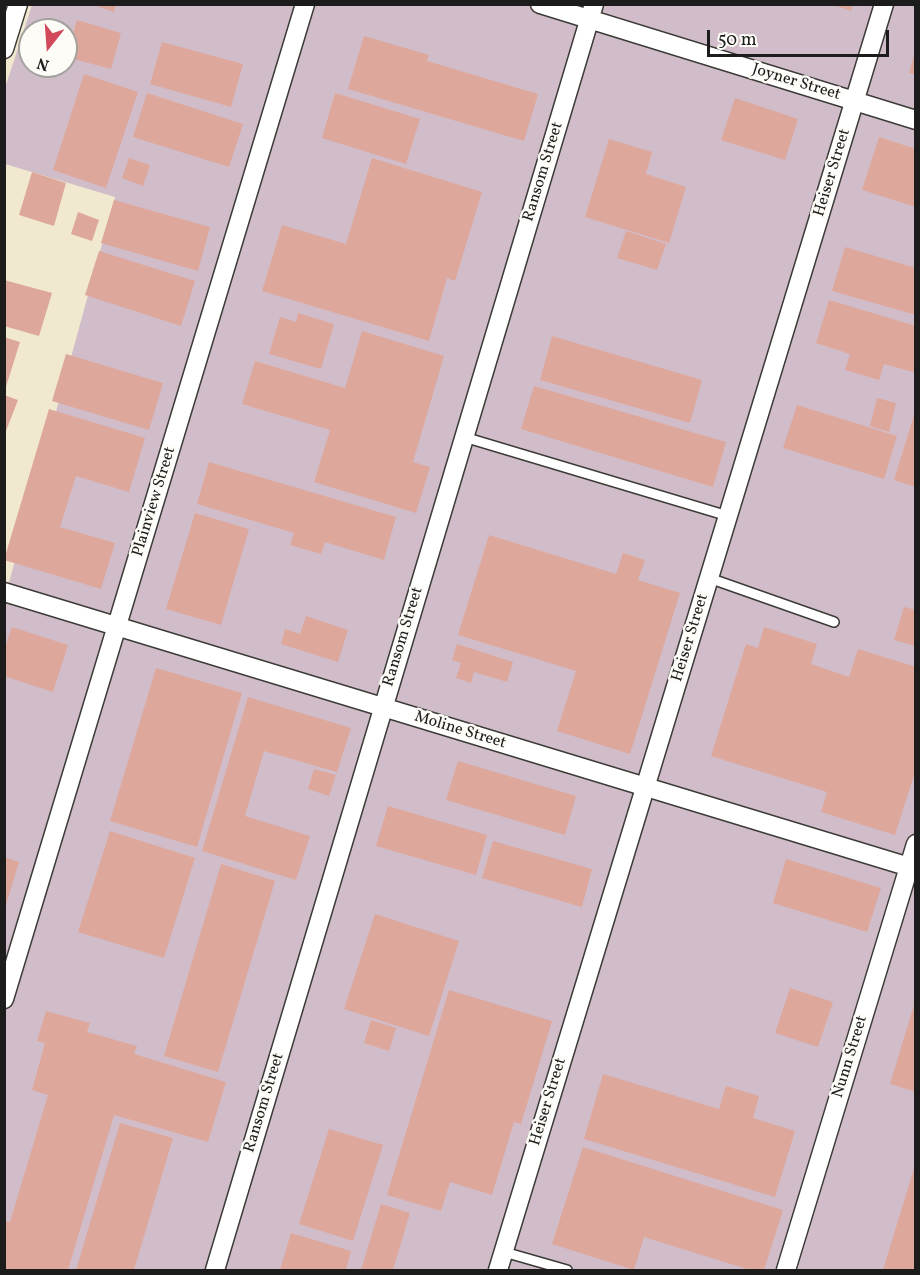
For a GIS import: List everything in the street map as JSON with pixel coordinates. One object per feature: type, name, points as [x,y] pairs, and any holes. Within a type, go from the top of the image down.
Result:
[{"type":"street","points":[[4,49],[18,4]]},
{"type":"street","name":"Plainview Street","points":[[4,999],[305,4]]},
{"type":"street","name":"Joyner Street","points":[[540,4],[592,12],[855,102],[915,120]]},
{"type":"street","name":"Heiser Street","points":[[498,1270],[884,4]]},
{"type":"street","name":"Ransom Street","points":[[215,1270],[592,12]]},
{"type":"street","name":"Moline Street","points":[[4,592],[912,868]]},
{"type":"street","name":"Nunn Street","points":[[786,1270],[912,868],[915,844]]},
{"type":"lane","points":[[464,437],[728,516]]},
{"type":"lane","points":[[709,578],[834,622]]},
{"type":"lane","points":[[504,1252],[567,1270]]},
{"type":"shaded area","points":[[32,5],[915,5],[915,1270],[5,1270],[5,597],[115,197],[5,164],[5,88],[18,48],[18,78],[78,78],[78,18],[28,18]]},
{"type":"building","points":[[91,4],[116,4],[114,12]]},
{"type":"building","points":[[831,4],[853,4],[851,11]]},
{"type":"building","points":[[78,20],[121,33],[111,69],[78,60]]},
{"type":"building","points":[[364,36],[429,55],[427,61],[538,94],[524,141],[348,89]]},
{"type":"building","points":[[162,42],[243,64],[231,107],[150,84]]},
{"type":"building","points":[[916,52],[916,75],[909,73]]},
{"type":"building","points":[[84,74],[138,92],[106,188],[53,170]]},
{"type":"building","points":[[147,93],[243,124],[229,167],[133,137]]},
{"type":"building","points":[[335,93],[420,119],[406,164],[322,138]]},
{"type":"building","points":[[735,98],[798,119],[785,160],[721,140]]},
{"type":"building","points":[[879,137],[916,149],[916,207],[862,190]]},
{"type":"building","points":[[609,139],[652,152],[646,174],[686,187],[669,243],[585,217]]},
{"type":"building","points":[[129,158],[150,165],[143,186],[122,178]]},
{"type":"building","points":[[372,158],[482,192],[455,281],[447,278],[429,341],[262,291],[282,225],[346,244]]},
{"type":"building","points":[[32,172],[66,183],[54,226],[19,215]]},
{"type":"building","points":[[114,200],[210,227],[198,271],[101,243]]},
{"type":"building","points":[[78,212],[99,220],[92,241],[71,234]]},
{"type":"building","points":[[626,231],[666,244],[657,270],[617,258]]},
{"type":"building","points":[[845,247],[916,268],[916,315],[832,291]]},
{"type":"building","points":[[99,251],[195,281],[181,326],[85,295]]},
{"type":"building","points":[[4,280],[52,293],[39,336],[4,326]]},
{"type":"building","points":[[829,300],[916,326],[916,373],[884,364],[879,380],[845,370],[850,354],[816,343]]},
{"type":"building","points":[[298,313],[334,324],[321,369],[269,354],[280,317],[296,322]]},
{"type":"building","points":[[362,331],[444,356],[413,462],[430,467],[416,513],[314,482],[330,430],[242,404],[255,361],[345,388]]},
{"type":"building","points":[[552,336],[702,380],[690,423],[540,380]]},
{"type":"building","points":[[4,337],[20,342],[5,390],[4,390]]},
{"type":"building","points":[[66,354],[163,383],[149,430],[52,401]]},
{"type":"building","points":[[534,386],[726,442],[713,487],[521,429]]},
{"type":"building","points":[[4,395],[18,400],[6,431],[4,430]]},
{"type":"building","points":[[877,398],[896,403],[889,432],[870,426]]},
{"type":"building","points":[[797,405],[897,436],[884,479],[783,448]]},
{"type":"building","points":[[49,409],[145,438],[129,492],[76,476],[60,527],[115,543],[101,589],[4,560]]},
{"type":"building","points":[[916,413],[916,487],[894,480]]},
{"type":"building","points":[[209,462],[396,517],[384,560],[325,542],[321,554],[290,545],[294,533],[197,504]]},
{"type":"building","points":[[195,513],[249,529],[221,625],[166,609]]},
{"type":"building","points":[[489,535],[616,574],[623,553],[645,560],[638,580],[680,593],[630,754],[557,731],[576,671],[458,635]]},
{"type":"building","points":[[904,607],[916,610],[916,646],[894,640]]},
{"type":"building","points":[[306,616],[348,630],[338,662],[281,644],[285,629],[300,634]]},
{"type":"building","points":[[12,627],[68,645],[53,692],[4,676],[4,650]]},
{"type":"building","points":[[764,627],[817,644],[811,664],[849,677],[858,649],[916,667],[916,769],[895,835],[821,812],[827,792],[711,756],[746,644],[758,648]]},
{"type":"building","points":[[457,644],[513,662],[507,682],[474,672],[471,683],[456,678],[461,663],[452,660]]},
{"type":"building","points":[[156,668],[242,693],[197,847],[110,821]]},
{"type":"building","points":[[248,697],[351,728],[337,772],[264,751],[245,816],[310,836],[296,880],[202,851]]},
{"type":"building","points":[[458,761],[576,796],[565,835],[446,800]]},
{"type":"building","points":[[314,769],[336,775],[329,796],[308,789]]},
{"type":"building","points":[[388,806],[487,835],[476,875],[376,846]]},
{"type":"building","points":[[110,831],[195,858],[164,958],[78,932]]},
{"type":"building","points":[[493,841],[592,869],[582,907],[482,878]]},
{"type":"building","points":[[4,857],[19,862],[5,908],[4,908]]},
{"type":"building","points":[[786,859],[881,888],[867,932],[773,903]]},
{"type":"building","points":[[221,864],[275,881],[218,1072],[164,1056]]},
{"type":"building","points":[[375,914],[459,941],[429,1036],[344,1009]]},
{"type":"building","points":[[790,988],[833,1002],[818,1047],[775,1033]]},
{"type":"building","points":[[449,990],[552,1021],[521,1124],[514,1122],[492,1195],[450,1182],[441,1211],[387,1195]]},
{"type":"building","points":[[916,1002],[916,1092],[890,1084]]},
{"type":"building","points":[[46,1011],[90,1023],[87,1032],[137,1046],[134,1054],[226,1082],[208,1142],[114,1115],[68,1270],[4,1270],[4,1221],[10,1222],[48,1095],[32,1090],[45,1043],[37,1041]]},
{"type":"building","points":[[371,1020],[396,1028],[389,1051],[364,1043]]},
{"type":"building","points":[[603,1074],[719,1109],[726,1086],[759,1096],[753,1118],[795,1131],[775,1197],[584,1139]]},
{"type":"building","points":[[120,1123],[173,1138],[134,1270],[76,1270]]},
{"type":"building","points":[[329,1129],[383,1145],[353,1241],[299,1224]]},
{"type":"building","points":[[583,1147],[783,1210],[764,1270],[750,1270],[644,1237],[634,1270],[552,1244]]},
{"type":"building","points":[[915,1165],[916,1270],[883,1270]]},
{"type":"building","points":[[381,1204],[410,1213],[393,1270],[361,1270]]},
{"type":"building","points":[[291,1233],[351,1251],[346,1270],[280,1270]]}]
